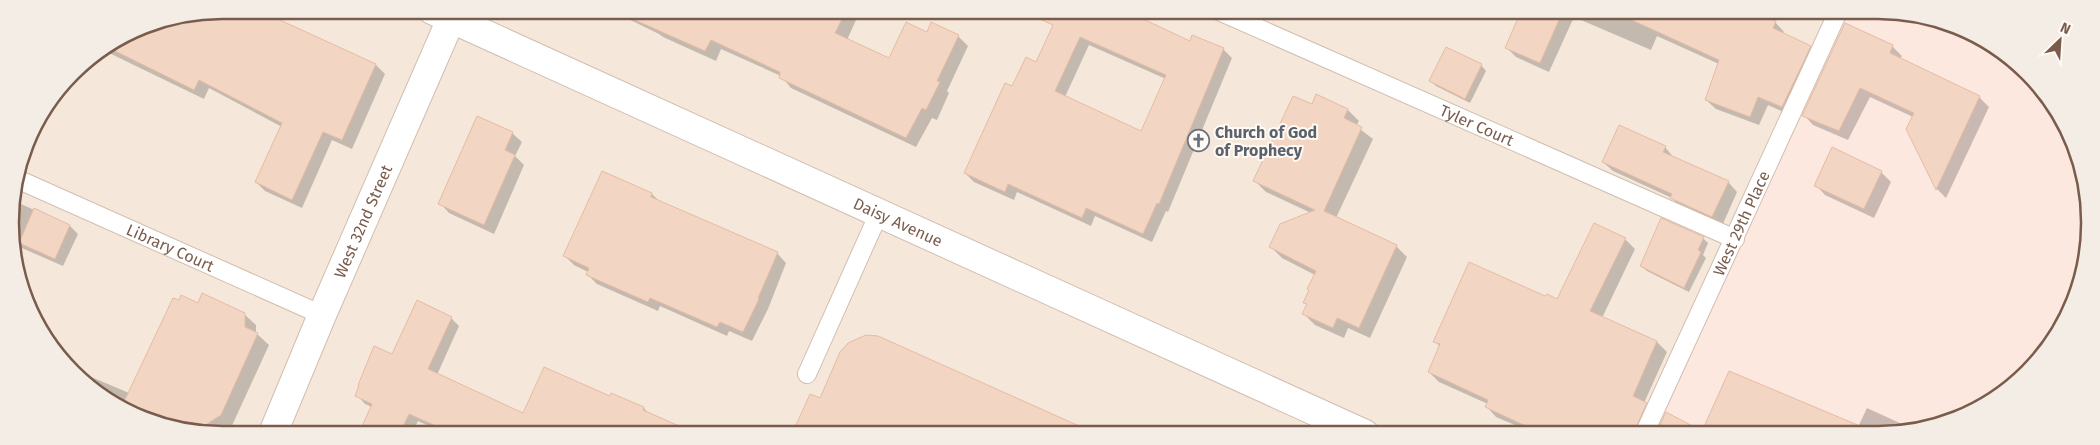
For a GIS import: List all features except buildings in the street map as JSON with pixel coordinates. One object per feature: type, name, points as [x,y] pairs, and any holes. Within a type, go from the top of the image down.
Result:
[{"type":"street","name":"West 32nd Street","points":[[276,426],[444,19]]},
{"type":"street","name":"Daisy Avenue","points":[[459,19],[1347,426]]},
{"type":"lane","name":"Tyler Court","points":[[1237,19],[1735,239]]},
{"type":"lane","name":"West 29th Place","points":[[1648,426],[1835,19]]},
{"type":"lane","name":"Library Court","points":[[23,181],[322,314]]},
{"type":"lane","points":[[807,374],[879,213]]},
{"type":"shaded area","points":[[1835,19],[1648,426],[196,425],[157,415],[132,405],[109,392],[78,367],[53,336],[40,313],[30,288],[20,249],[19,209],[26,170],[40,132],[61,98],[88,69],[121,46],[145,34],[196,20]]},
{"type":"shaded area","points":[[1835,19],[1904,20],[1943,30],[1968,40],[1991,53],[2022,78],[2047,109],[2066,145],[2080,196],[2081,236],[2074,275],[2066,300],[2047,336],[2022,367],[1991,392],[1968,405],[1943,415],[1904,425],[1648,426]]},
{"type":"place","name":"Church of God of Prophecy","points":[[1199,141]]}]
